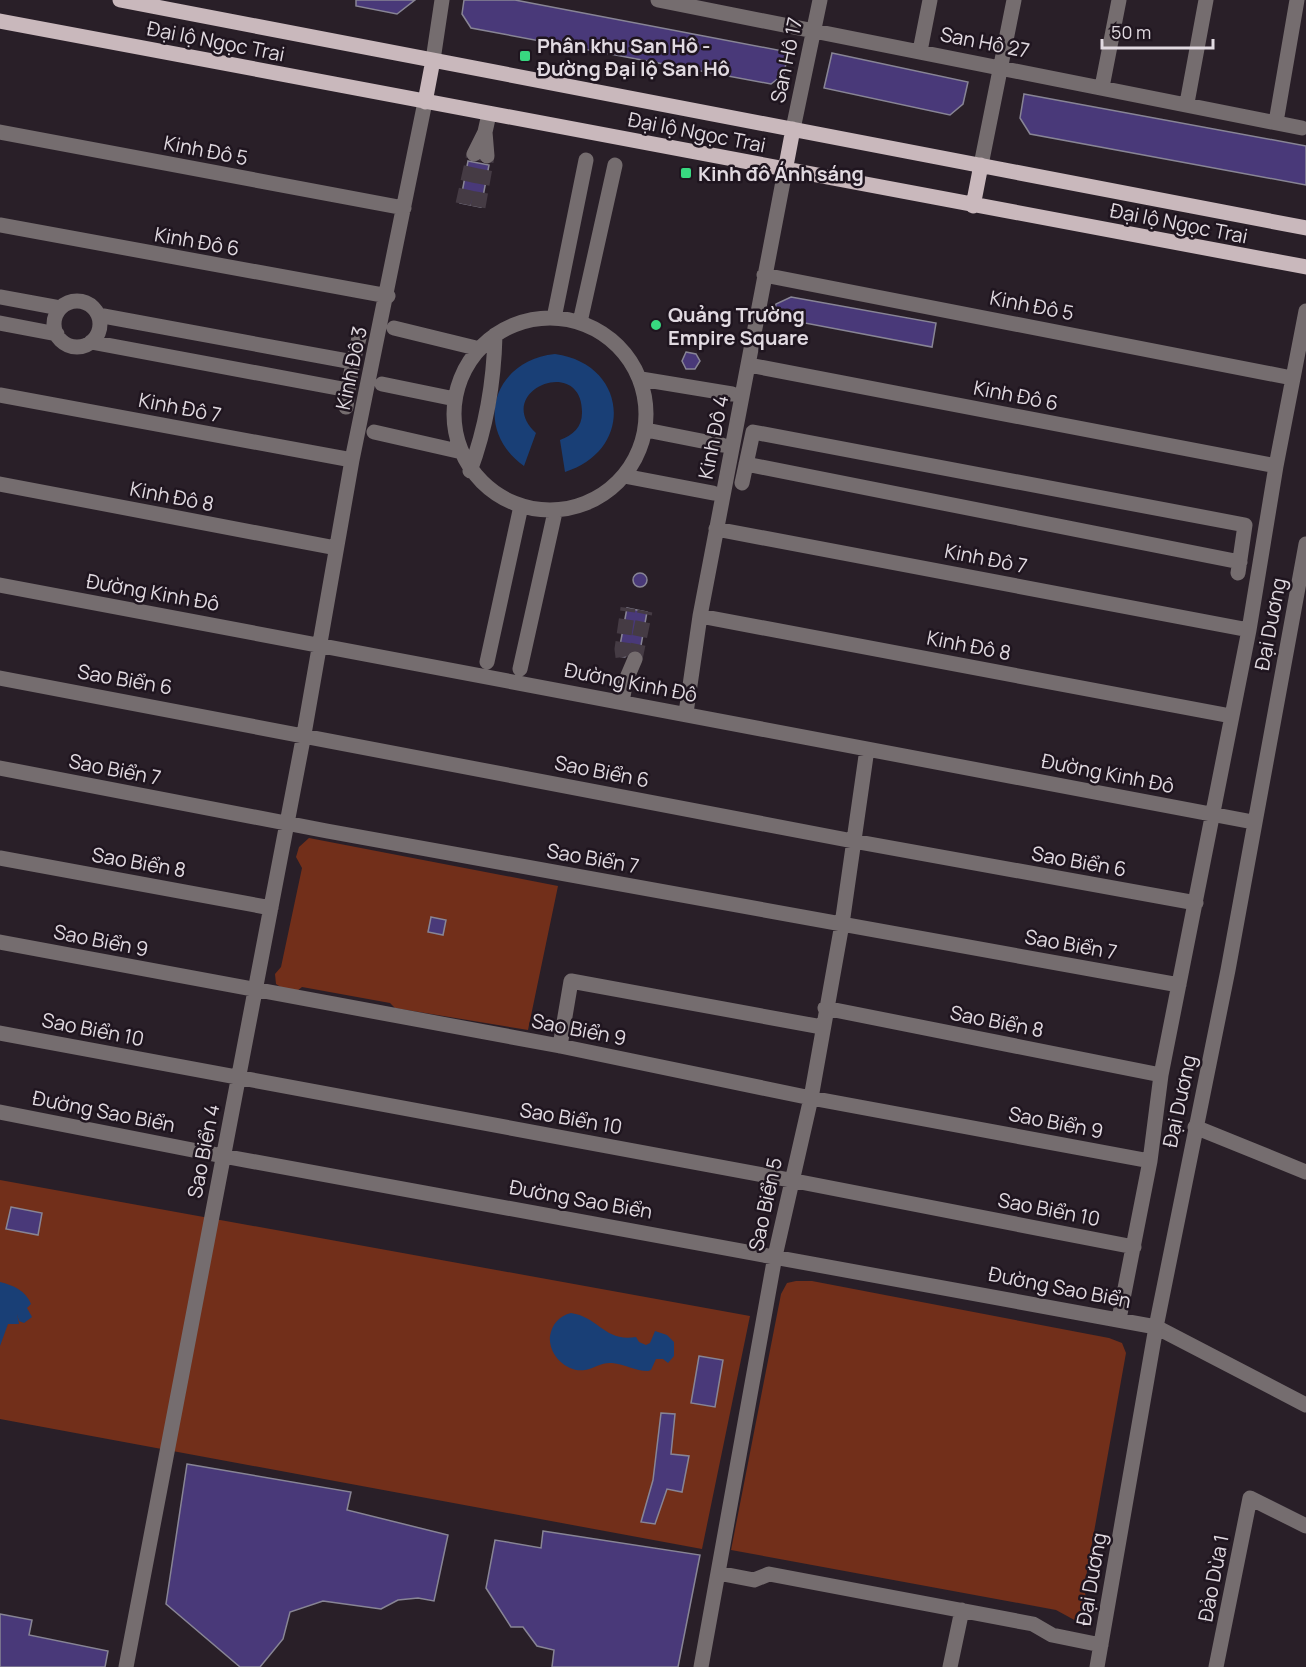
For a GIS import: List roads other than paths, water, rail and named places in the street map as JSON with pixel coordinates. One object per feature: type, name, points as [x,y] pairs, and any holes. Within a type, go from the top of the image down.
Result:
[{"type":"main road","name":"Đại lộ Ngọc Trai","points":[[120,0],[1306,228]]},
{"type":"main road","name":"Đại lộ Ngọc Trai","points":[[0,21],[785,171],[1306,267]]},
{"type":"main road","points":[[425,102],[433,60]]},
{"type":"main road","name":"Đại lộ Ngọc Trai","points":[[785,171],[793,129]]},
{"type":"main road","points":[[973,206],[981,165]]},
{"type":"street","points":[[433,60],[442,0]]},
{"type":"street","name":"San Hô 27","points":[[658,0],[728,6],[814,29],[1302,128]]},
{"type":"street","name":"San Hô 17","points":[[793,129],[820,0]]},
{"type":"street","points":[[920,51],[930,0]]},
{"type":"street","points":[[981,165],[1014,0]]},
{"type":"street","points":[[1101,87],[1119,0]]},
{"type":"street","points":[[1186,103],[1206,0]]},
{"type":"street","points":[[1276,122],[1298,0]]},
{"type":"street","name":"Kinh Đô 3","points":[[320,643],[352,460],[388,296],[425,102]]},
{"type":"street","points":[[480,155],[489,114]]},
{"type":"street","name":"Kinh Đô 5","points":[[0,132],[404,208]]},
{"type":"street","points":[[554,318],[586,160]]},
{"type":"street","points":[[580,322],[615,165]]},
{"type":"street","name":"Kinh Đô 4","points":[[686,713],[700,616],[785,171]]},
{"type":"street","name":"Kinh Đô 6","points":[[0,225],[388,296]]},
{"type":"street","points":[[571,233],[599,238]]},
{"type":"street","name":"Kinh Đô 5","points":[[764,274],[1292,378]]},
{"type":"street","points":[[0,297],[60,308]]},
{"type":"street","points":[[16,300],[5,324],[57,334],[69,345],[84,345],[90,342],[99,329],[98,315],[93,308],[80,301],[66,304],[60,308],[54,322],[57,334]]},
{"type":"street","points":[[1119,1319],[1150,1161],[1161,1076],[1249,630],[1276,466],[1306,311]]},
{"type":"street","points":[[98,315],[353,362]]},
{"type":"street","points":[[554,318],[580,322],[611,338],[628,356],[641,379],[647,404],[646,430],[638,454],[624,476],[605,493],[561,512],[521,506],[491,491],[470,471],[454,425],[455,399],[462,375],[480,349],[495,335],[518,323],[554,318]]},
{"type":"street","points":[[137,351],[144,323]]},
{"type":"street","points":[[394,328],[480,349]]},
{"type":"street","points":[[172,357],[177,330]]},
{"type":"street","points":[[193,361],[198,333]]},
{"type":"street","points":[[470,471],[480,444],[494,362],[495,335]]},
{"type":"street","points":[[346,407],[359,338]]},
{"type":"street","points":[[90,342],[348,390]]},
{"type":"street","points":[[238,370],[243,342]]},
{"type":"street","points":[[259,374],[264,346]]},
{"type":"street","points":[[280,378],[286,350]]},
{"type":"street","points":[[317,384],[322,357]]},
{"type":"street","name":"Kinh Đô 6","points":[[749,365],[1276,466]]},
{"type":"street","points":[[641,379],[732,394]]},
{"type":"street","points":[[382,384],[455,399]]},
{"type":"street","name":"Kinh Đô 7","points":[[0,395],[352,460]]},
{"type":"street","points":[[646,430],[722,445]]},
{"type":"street","points":[[742,483],[746,464],[754,430],[1246,519],[1239,568],[746,464]]},
{"type":"street","points":[[374,432],[462,452]]},
{"type":"street","points":[[624,476],[713,493]]},
{"type":"street","name":"Kinh Đô 8","points":[[0,484],[336,548]]},
{"type":"street","points":[[487,662],[521,506]]},
{"type":"street","points":[[520,669],[555,512]]},
{"type":"street","name":"Kinh Đô 7","points":[[716,529],[1249,630]]},
{"type":"street","name":"Đại Dương","points":[[1097,1667],[1155,1327],[1227,969],[1306,544]]},
{"type":"street","name":"Đường Kinh Đô","points":[[0,585],[320,643],[1253,822]]},
{"type":"street","name":"Kinh Đô 8","points":[[700,616],[1231,716]]},
{"type":"street","name":"Sao Biển 4","points":[[126,1667],[320,643]]},
{"type":"street","points":[[622,702],[629,658]]},
{"type":"street","name":"Sao Biển 6","points":[[0,678],[304,734],[853,841],[1196,903]]},
{"type":"street","name":"Sao Biển 5","points":[[701,1667],[775,1256],[790,1180],[811,1098],[825,1008],[842,924],[867,749]]},
{"type":"street","name":"Sao Biển 7","points":[[0,768],[287,823],[1179,985]]},
{"type":"street","name":"Sao Biển 8","points":[[0,858],[271,908]]},
{"type":"street","name":"Sao Biển 9","points":[[0,942],[560,1046],[811,1098],[1150,1161]]},
{"type":"street","points":[[560,1046],[571,981],[822,1027]]},
{"type":"street","name":"Sao Biển 8","points":[[825,1008],[1161,1076]]},
{"type":"street","name":"Sao Biển 10","points":[[0,1033],[790,1180],[1134,1247]]},
{"type":"street","name":"Đường Sao Biển","points":[[0,1112],[223,1156],[1155,1327],[1306,1405]]},
{"type":"street","points":[[1195,1127],[1304,1166]]},
{"type":"street","name":"Đảo Dừa 1","points":[[1216,1667],[1250,1498],[1306,1526]]},
{"type":"street","points":[[718,1573],[754,1580],[769,1574],[962,1610],[1033,1624],[1052,1635],[1101,1645]]},
{"type":"street","points":[[950,1667],[962,1610]]},
{"type":"water","points":[[555,354],[579,361],[597,374],[609,390],[614,408],[612,428],[603,446],[588,461],[565,472],[560,440],[576,430],[582,413],[578,395],[569,385],[556,382],[542,385],[531,392],[524,404],[525,418],[536,433],[524,466],[508,451],[498,434],[495,416],[497,398],[504,382],[517,369],[534,359]]},
{"type":"water","points":[[0,1282],[14,1287],[26,1296],[31,1304],[27,1308],[32,1317],[24,1323],[19,1321],[17,1314],[19,1324],[8,1324],[0,1346]]},
{"type":"water","points":[[571,1313],[581,1315],[616,1336],[636,1337],[639,1342],[646,1345],[650,1343],[655,1331],[667,1335],[674,1342],[674,1356],[668,1363],[663,1359],[656,1359],[651,1370],[648,1371],[612,1363],[585,1370],[572,1369],[565,1366],[555,1356],[550,1343],[552,1328],[563,1316]]},
{"type":"tunnel","points":[[463,204],[474,154]]},
{"type":"tunnel","points":[[478,207],[487,156]]},
{"type":"tunnel","points":[[623,657],[622,649],[628,608]]},
{"type":"tunnel","points":[[635,659],[645,611]]},
{"type":"place","name":"Phân khu San Hô - Đường Đại lộ San Hô","points":[[525,56]]},
{"type":"place","name":"Kinh đô Ánh sáng","points":[[686,173]]},
{"type":"place","name":"Quảng Trường Empire Square","points":[[656,325]]}]
